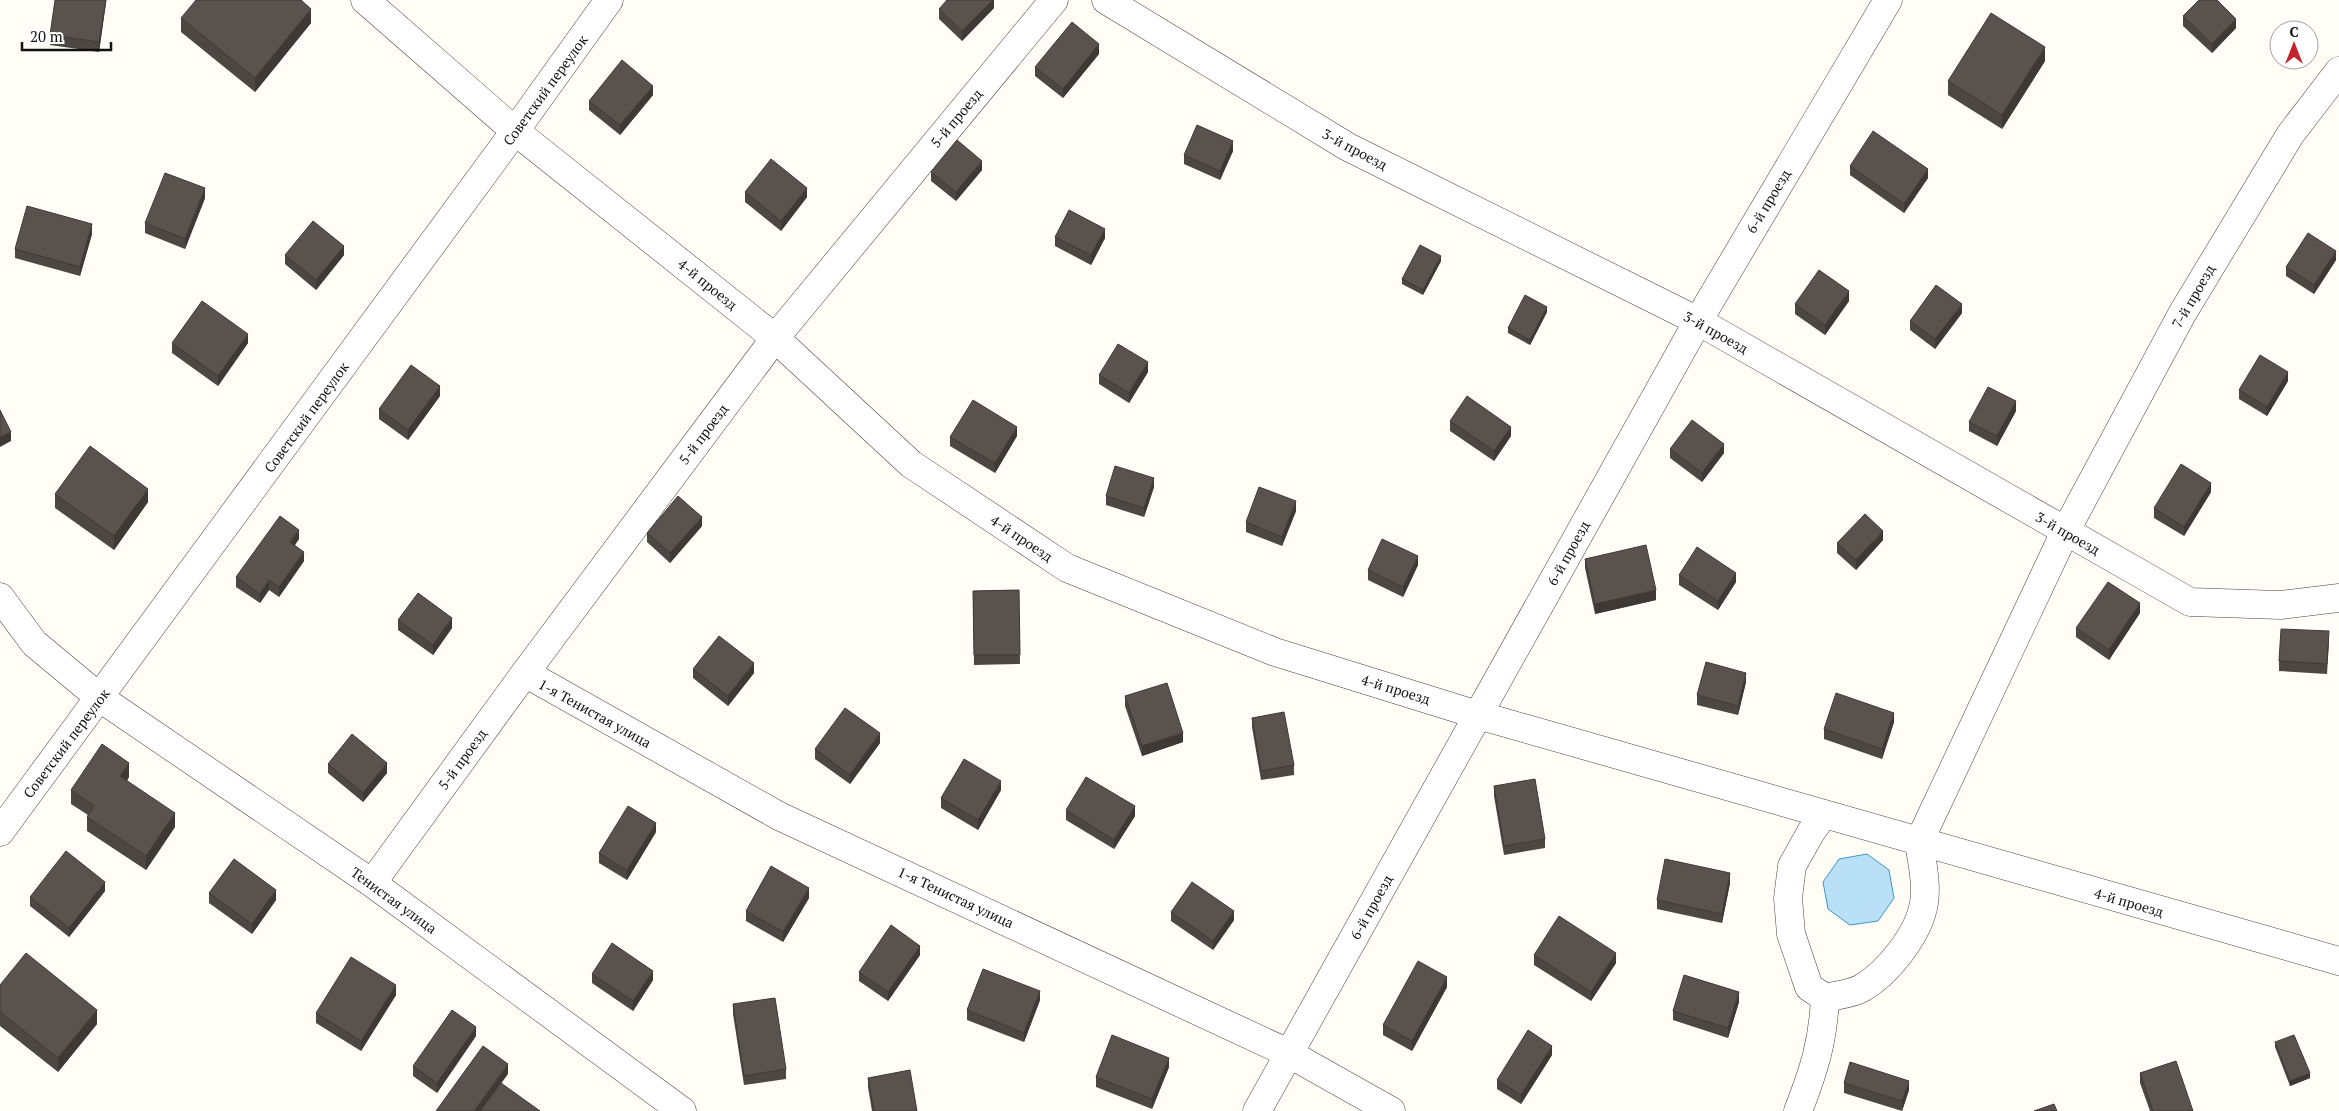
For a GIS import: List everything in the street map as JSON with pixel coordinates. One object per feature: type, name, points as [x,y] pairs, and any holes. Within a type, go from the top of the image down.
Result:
[{"type":"street","name":"4-й проезд","points":[[365,0],[515,131],[775,338],[911,464],[1067,568],[1275,652],[1478,715],[1824,814]]},
{"type":"street","name":"Советский переулок","points":[[0,832],[100,698],[609,0]]},
{"type":"street","name":"5-й проезд","points":[[372,883],[525,673],[775,338],[1054,0]]},
{"type":"street","name":"3-й проезд","points":[[1106,0],[1348,147],[1698,321],[2190,602],[2280,605],[2339,598]]},
{"type":"street","name":"6-й проезд","points":[[1257,1111],[1698,321],[1888,0]]},
{"type":"street","name":"7-й проезд","points":[[1919,842],[2065,532],[2182,314],[2290,135],[2339,71]]},
{"type":"street","name":"Тенистая улица","points":[[0,596],[34,643],[100,698],[372,883],[682,1111]]},
{"type":"street","name":"1-я Тенистая улица","points":[[525,673],[779,816],[1288,1053],[1392,1111]]},
{"type":"street","points":[[1824,814],[1919,842],[1924,872],[1924,904],[1915,928],[1890,967],[1861,989],[1825,998],[1809,987],[1791,934],[1788,898],[1792,866],[1811,832],[1824,814]]},
{"type":"street","name":"4-й проезд","points":[[1919,842],[2339,961]]},
{"type":"street","points":[[1798,1111],[1816,1066],[1823,1031],[1825,998]]},
{"type":"water","points":[[1867,854],[1889,870],[1894,898],[1878,921],[1850,925],[1828,909],[1823,882],[1839,859]]},
{"type":"building","points":[[55,0],[106,0],[99,42],[50,35]]},
{"type":"building","points":[[196,0],[301,0],[311,9],[255,78],[181,18]]},
{"type":"building","points":[[947,0],[993,0],[962,31],[939,9]]},
{"type":"building","points":[[2199,0],[2217,0],[2236,19],[2212,44],[2183,16]]},
{"type":"building","points":[[1991,13],[2045,47],[2002,115],[1948,81]]},
{"type":"building","points":[[1072,22],[1099,44],[1063,89],[1035,67]]},
{"type":"building","points":[[622,60],[653,86],[620,125],[589,101]]},
{"type":"building","points":[[1197,125],[1233,141],[1220,171],[1184,155]]},
{"type":"building","points":[[1873,131],[1928,169],[1904,204],[1850,166]]},
{"type":"building","points":[[957,140],[982,161],[956,192],[931,172]]},
{"type":"building","points":[[771,159],[807,188],[781,221],[745,192]]},
{"type":"building","points":[[165,173],[205,188],[185,239],[145,223]]},
{"type":"building","points":[[27,206],[92,224],[80,267],[15,249]]},
{"type":"building","points":[[1069,210],[1105,229],[1091,255],[1055,237]]},
{"type":"building","points":[[313,221],[344,246],[316,280],[285,255]]},
{"type":"building","points":[[2308,233],[2336,251],[2314,285],[2286,267]]},
{"type":"building","points":[[1420,245],[1441,256],[1423,290],[1402,279]]},
{"type":"building","points":[[1819,270],[1849,291],[1825,325],[1795,304]]},
{"type":"building","points":[[1936,285],[1962,304],[1935,339],[1910,321]]},
{"type":"building","points":[[1525,295],[1547,307],[1530,340],[1508,328]]},
{"type":"building","points":[[202,301],[248,334],[218,376],[172,343]]},
{"type":"building","points":[[1118,344],[1148,362],[1129,393],[1099,375]]},
{"type":"building","points":[[2260,355],[2288,372],[2267,407],[2239,390]]},
{"type":"building","points":[[411,365],[440,386],[408,430],[379,409]]},
{"type":"building","points":[[1988,387],[2016,401],[1997,436],[1969,422]]},
{"type":"building","points":[[1467,396],[1511,427],[1494,451],[1450,421]]},
{"type":"building","points":[[973,400],[1017,427],[995,463],[950,437]]},
{"type":"building","points":[[0,410],[11,432],[0,437]]},
{"type":"building","points":[[1692,420],[1724,444],[1702,473],[1670,449]]},
{"type":"building","points":[[90,446],[148,489],[114,536],[55,494]]},
{"type":"building","points":[[2181,464],[2211,483],[2184,527],[2154,508]]},
{"type":"building","points":[[1115,466],[1154,478],[1144,508],[1106,496]]},
{"type":"building","points":[[1259,487],[1296,501],[1282,537],[1246,522]]},
{"type":"building","points":[[678,496],[702,517],[670,553],[647,533]]},
{"type":"building","points":[[1865,514],[1883,531],[1856,560],[1837,543]]},
{"type":"building","points":[[280,516],[299,530],[290,542],[304,552],[279,587],[269,580],[260,594],[236,577]]},
{"type":"building","points":[[1382,539],[1418,556],[1403,587],[1368,570]]},
{"type":"building","points":[[1646,545],[1656,590],[1595,604],[1585,559]]},
{"type":"building","points":[[1697,547],[1736,573],[1718,601],[1679,575]]},
{"type":"building","points":[[2108,582],[2140,603],[2109,650],[2076,628]]},
{"type":"building","points":[[1019,590],[1020,655],[974,655],[973,591]]},
{"type":"building","points":[[418,593],[452,618],[433,645],[398,620]]},
{"type":"building","points":[[2281,629],[2329,631],[2327,664],[2279,661]]},
{"type":"building","points":[[719,636],[754,663],[728,696],[693,669]]},
{"type":"building","points":[[1706,662],[1746,673],[1738,706],[1697,695]]},
{"type":"building","points":[[1167,683],[1183,733],[1142,746],[1125,696]]},
{"type":"building","points":[[1836,693],[1894,713],[1882,749],[1824,729]]},
{"type":"building","points":[[845,708],[880,733],[850,775],[815,749]]},
{"type":"building","points":[[1284,712],[1294,765],[1261,771],[1252,718]]},
{"type":"building","points":[[352,734],[387,763],[363,793],[328,764]]},
{"type":"building","points":[[102,744],[129,763],[120,776],[175,813],[146,856],[87,817],[94,806],[71,790]]},
{"type":"building","points":[[964,759],[1001,781],[978,820],[941,798]]},
{"type":"building","points":[[1086,777],[1135,806],[1114,840],[1066,810]]},
{"type":"building","points":[[1535,779],[1545,839],[1504,846],[1494,786]]},
{"type":"building","points":[[628,806],[656,823],[627,870],[599,853]]},
{"type":"building","points":[[66,851],[105,882],[69,928],[30,897]]},
{"type":"building","points":[[234,859],[276,890],[252,924],[209,893]]},
{"type":"building","points":[[1665,859],[1730,873],[1722,914],[1657,900]]},
{"type":"building","points":[[771,866],[809,888],[783,932],[746,911]]},
{"type":"building","points":[[1192,882],[1234,911],[1213,941],[1171,912]]},
{"type":"building","points":[[1559,916],[1616,953],[1591,992],[1534,955]]},
{"type":"building","points":[[891,925],[920,946],[888,992],[859,972]]},
{"type":"building","points":[[612,943],[653,971],[633,1001],[592,974]]},
{"type":"building","points":[[26,953],[97,1010],[58,1058],[0,1012],[0,985]]},
{"type":"building","points":[[351,957],[396,985],[361,1041],[316,1013]]},
{"type":"building","points":[[1418,961],[1447,977],[1412,1041],[1383,1025]]},
{"type":"building","points":[[983,969],[1040,991],[1024,1033],[967,1010]]},
{"type":"building","points":[[1684,975],[1739,992],[1728,1028],[1673,1011]]},
{"type":"building","points":[[775,998],[786,1069],[744,1076],[733,1004]]},
{"type":"building","points":[[452,1010],[476,1027],[437,1083],[413,1066]]},
{"type":"building","points":[[1528,1030],[1552,1046],[1521,1095],[1497,1080]]},
{"type":"building","points":[[1112,1035],[1169,1058],[1152,1099],[1096,1077]]},
{"type":"building","points":[[2294,1035],[2310,1073],[2290,1081],[2275,1042]]},
{"type":"building","points":[[483,1046],[508,1064],[474,1111],[436,1111]]},
{"type":"building","points":[[2176,1061],[2193,1111],[2153,1111],[2140,1073]]},
{"type":"building","points":[[1850,1062],[1909,1081],[1902,1101],[1844,1083]]},
{"type":"building","points":[[910,1070],[917,1111],[874,1111],[868,1078]]},
{"type":"building","points":[[501,1083],[540,1111],[480,1111]]},
{"type":"building","points":[[2054,1104],[2057,1111],[2034,1111]]}]
